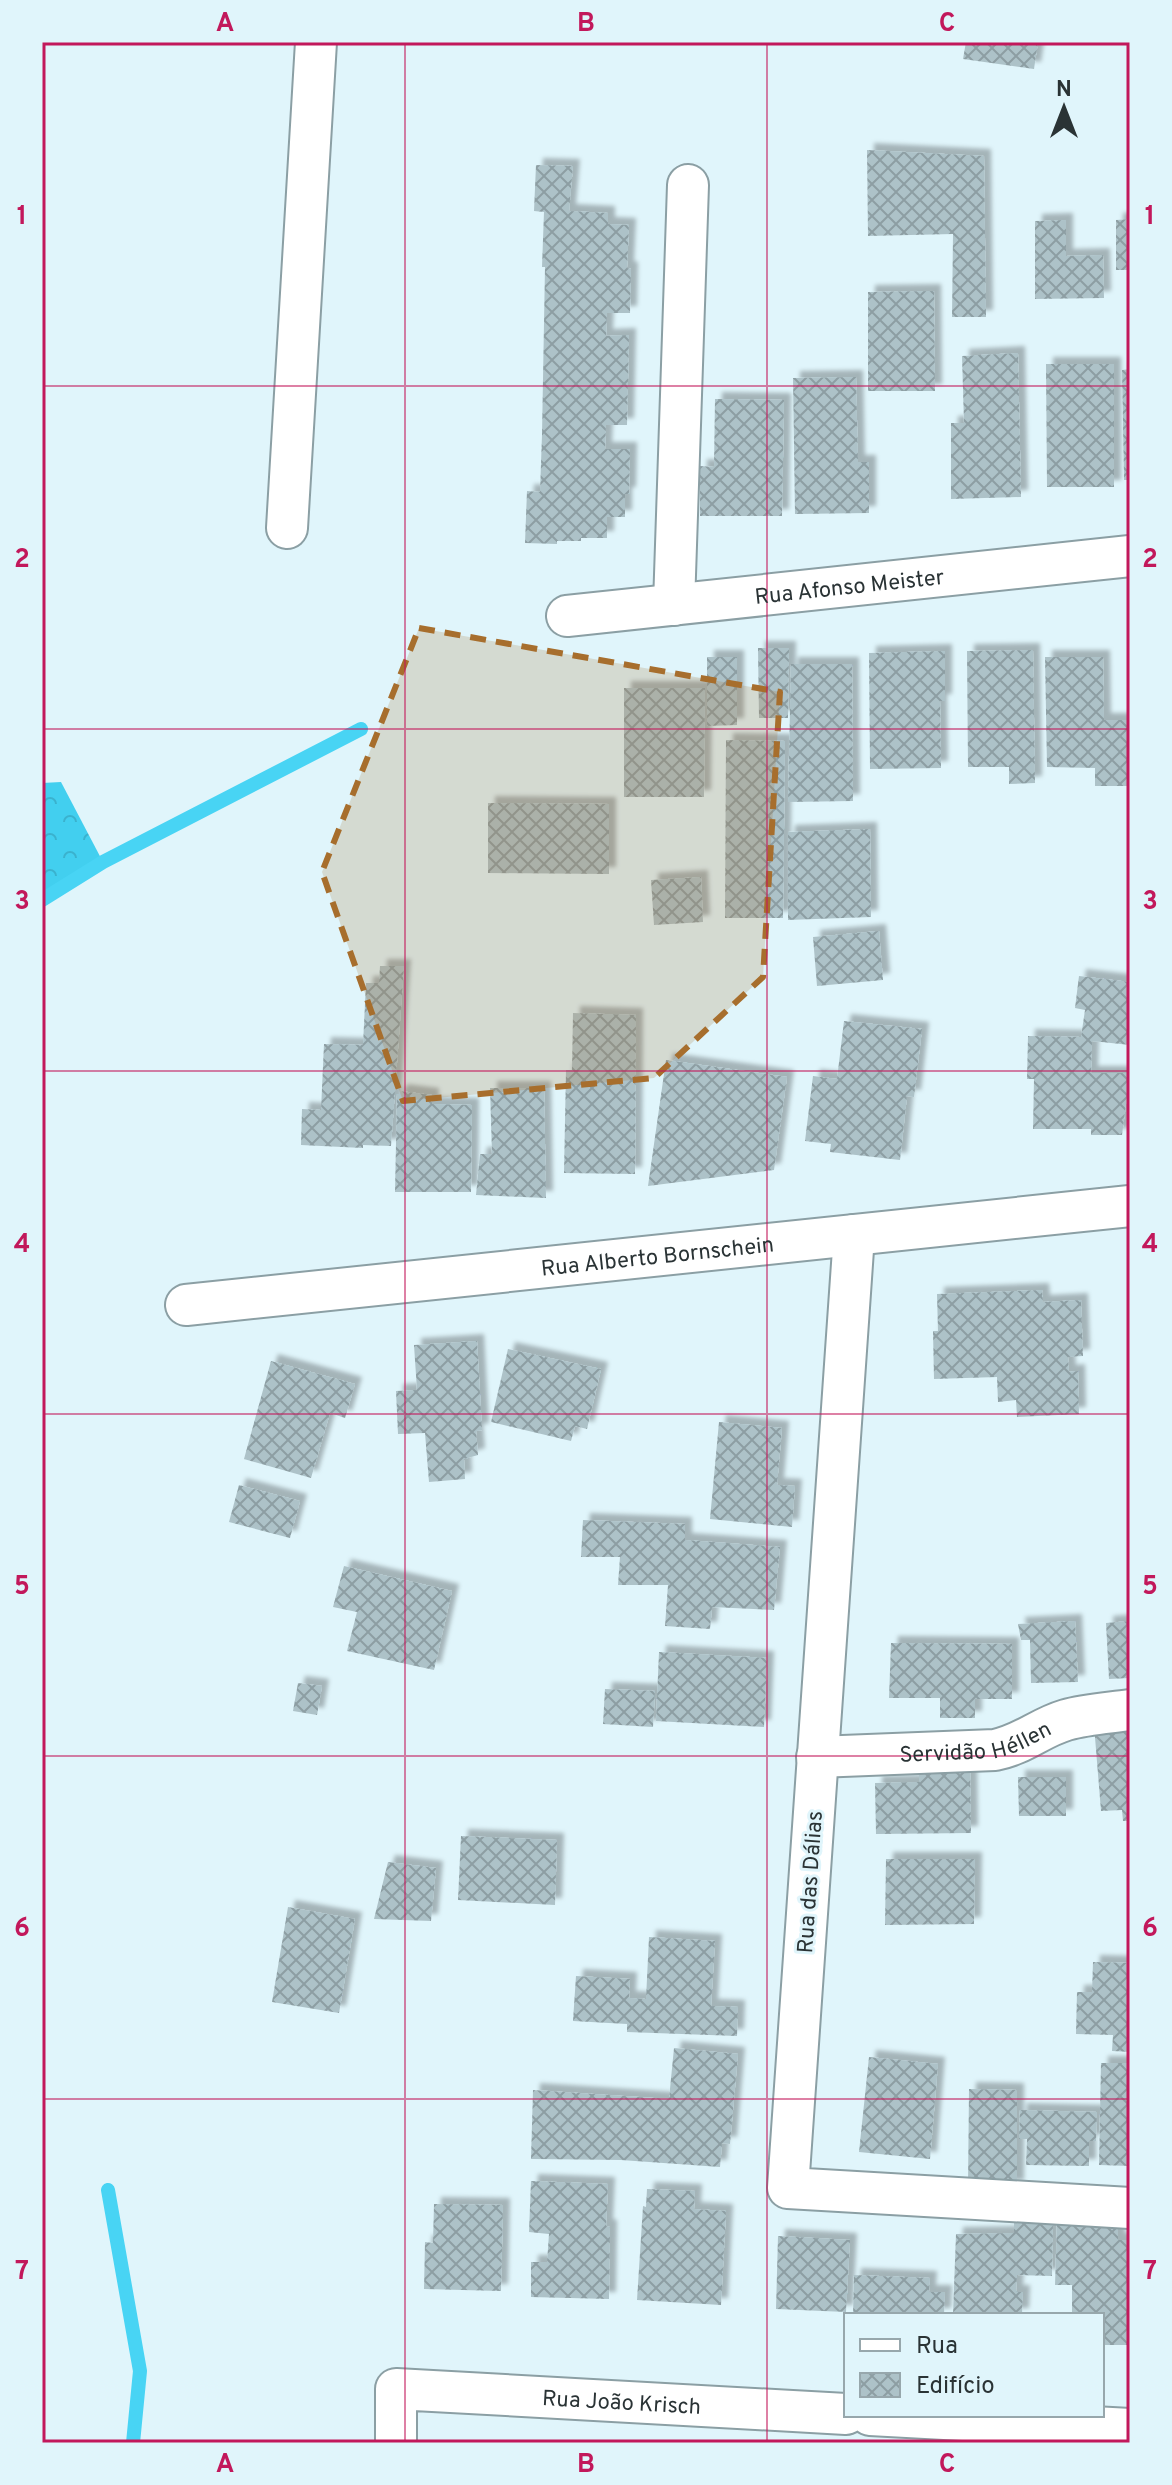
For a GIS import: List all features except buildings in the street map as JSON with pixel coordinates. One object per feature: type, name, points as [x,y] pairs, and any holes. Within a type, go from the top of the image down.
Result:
[{"type":"street","points":[[287,528],[316,42]]},
{"type":"street","points":[[674,605],[688,185]]},
{"type":"street","name":"Rua Afonso Meister","points":[[567,616],[1130,556]]},
{"type":"street","name":"Rua Alberto Bornschein","points":[[186,1305],[1130,1206]]},
{"type":"street","name":"Rua das Dálias","points":[[854,1235],[788,2188],[1130,2208]]},
{"type":"street","name":"Servidão Héllen","points":[[817,1757],[995,1750],[1014,1746],[1066,1720],[1130,1710]]},
{"type":"street","name":"Rua João Krisch","points":[[396,2443],[396,2389],[844,2414]]},
{"type":"street","points":[[907,2417],[1130,2429]]},
{"type":"highlighted area","points":[[419,628],[780,692],[763,977],[654,1078],[403,1101],[322,872]]},
{"type":"green space","points":[[61,782],[103,862],[42,900],[42,783]]},
{"type":"waterway","points":[[42,900],[103,862],[361,729]]},
{"type":"waterway","points":[[108,2190],[140,2371],[133,2443]]}]
